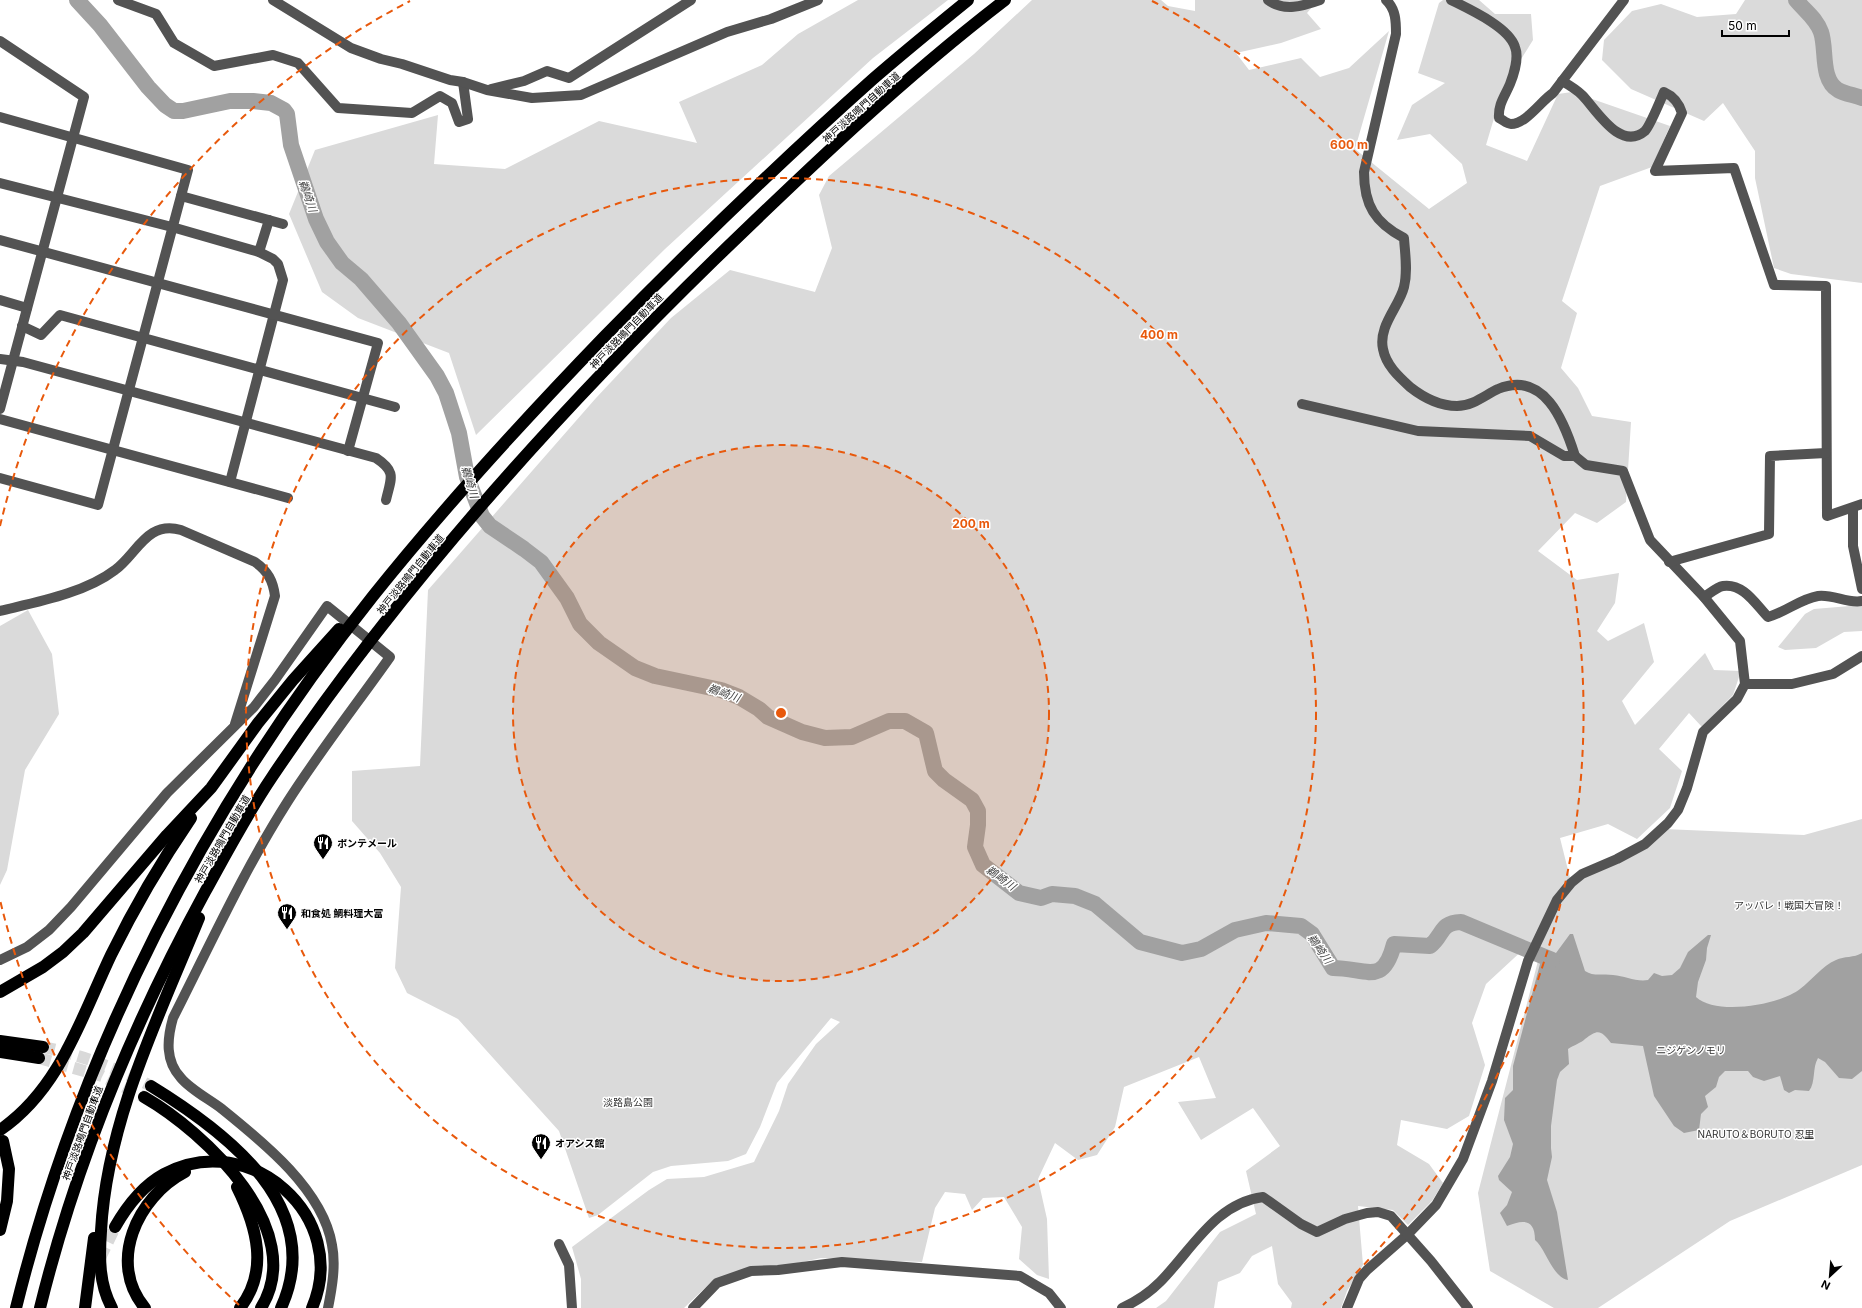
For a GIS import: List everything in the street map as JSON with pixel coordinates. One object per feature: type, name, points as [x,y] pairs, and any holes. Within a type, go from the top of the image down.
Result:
[{"type":"highway","name":"神戸淡路鳴門自動車道","points":[[16,1308],[43,1213],[84,1095],[110,1031],[141,965],[178,893],[260,755],[309,682],[374,595],[399,565],[467,486],[572,370],[677,263],[745,197],[875,78],[968,0]]},
{"type":"highway","name":"神戸淡路鳴門自動車道","points":[[40,1308],[67,1213],[105,1102],[130,1041],[160,979],[219,866],[271,779],[360,655],[415,586],[535,444],[587,388],[668,306],[773,204],[890,96],[970,27],[1005,0]]},
{"type":"highway","points":[[0,1230],[7,1200],[10,1169],[2,1135],[29,1106],[58,1068],[111,955],[142,897],[182,830],[258,724],[293,680],[343,625],[374,595]]},
{"type":"highway","points":[[0,992],[23,981],[63,952],[101,913],[167,834],[211,788]]},
{"type":"highway","points":[[85,1308],[94,1236],[114,1145],[141,1062],[219,866]]},
{"type":"highway","points":[[0,1041],[41,1052],[0,1052]]},
{"type":"highway","points":[[151,1086],[195,1115],[231,1144],[255,1168],[276,1196],[287,1222],[292,1250],[291,1278],[281,1308]]},
{"type":"highway","points":[[144,1097],[186,1125],[215,1152],[230,1168],[253,1201],[268,1237],[272,1257],[271,1280],[268,1292],[261,1308]]},
{"type":"highway","points":[[215,1152],[238,1189],[246,1209],[256,1243],[258,1269],[252,1290],[240,1308]]},
{"type":"highway","points":[[115,1227],[141,1192],[166,1178],[203,1166],[220,1164],[248,1167],[283,1186],[292,1195],[308,1218],[317,1245],[321,1274],[319,1287],[312,1308]]},
{"type":"highway","points":[[145,1308],[136,1295],[129,1277],[128,1251],[130,1238],[141,1213],[159,1190],[166,1178]]},
{"type":"highway","points":[[104,1188],[100,1235],[100,1271],[103,1288],[112,1308]]},
{"type":"street","points":[[118,0],[156,14],[174,43],[214,66],[272,55],[298,63],[338,108],[412,113],[440,96],[452,103],[460,122],[468,119],[463,82]]},
{"type":"street","points":[[273,0],[351,48],[381,59],[402,64],[450,80],[463,82],[487,90],[532,98],[581,95],[727,32],[771,19],[818,0]]},
{"type":"street","points":[[487,90],[524,81],[547,71],[569,78],[691,0]]},
{"type":"street","points":[[1268,0],[1272,4],[1288,8],[1304,6],[1320,0]]},
{"type":"street","points":[[1347,1308],[1359,1279],[1366,1270],[1408,1234],[1436,1205],[1463,1159],[1492,1081],[1528,961],[1535,943],[1557,900],[1571,883],[1582,874],[1617,859],[1645,844],[1668,823],[1678,810],[1687,788],[1702,732],[1737,699],[1745,684],[1740,641],[1704,597],[1669,562],[1650,540],[1623,471],[1586,465],[1575,456],[1569,435],[1559,416],[1545,396],[1535,388],[1520,384],[1510,385],[1472,403],[1458,406],[1442,405],[1415,391],[1386,361],[1382,346],[1384,332],[1404,287],[1406,273],[1404,238],[1387,230],[1369,206],[1364,191],[1364,172],[1396,34],[1396,18],[1391,4],[1386,0]]},
{"type":"street","points":[[1451,0],[1499,27],[1507,34],[1516,47],[1515,68],[1510,85],[1498,108],[1499,118],[1510,124],[1520,122],[1535,110],[1543,100],[1553,93],[1624,0]]},
{"type":"street","points":[[0,41],[84,97],[0,409]]},
{"type":"street","points":[[1562,81],[1583,95],[1612,130],[1624,136],[1637,135],[1645,130],[1664,92],[1672,96],[1680,107],[1682,113],[1655,171],[1734,168],[1774,285],[1826,286],[1827,516],[1857,506],[1853,546],[1862,589]]},
{"type":"street","points":[[0,117],[188,170],[98,505],[0,478]]},
{"type":"street","points":[[0,183],[172,227],[259,252],[274,259],[278,264],[283,280],[230,482]]},
{"type":"street","points":[[180,196],[283,224]]},
{"type":"street","points":[[259,252],[269,220]]},
{"type":"street","points":[[0,240],[378,343],[348,451]]},
{"type":"street","points":[[0,300],[28,308]]},
{"type":"street","points":[[22,326],[41,335],[60,315],[394,407]]},
{"type":"street","points":[[0,359],[22,362],[376,458],[388,466],[392,475],[386,500]]},
{"type":"street","points":[[1302,404],[1418,431],[1530,436],[1564,456],[1575,456]]},
{"type":"street","points":[[0,419],[288,498]]},
{"type":"street","points":[[1669,562],[1769,534],[1770,456],[1826,453]]},
{"type":"street","points":[[0,612],[96,582],[116,569],[139,543],[152,533],[163,529],[173,528],[181,530],[255,562],[270,576],[276,596],[235,726]]},
{"type":"street","points":[[1704,597],[1722,586],[1732,587],[1746,594],[1760,606],[1768,616],[1778,614],[1806,599],[1817,597],[1827,596],[1862,601]]},
{"type":"street","points":[[0,960],[27,947],[49,930],[71,907],[162,798],[235,726],[263,696],[327,606],[390,657],[331,737],[288,801],[263,843],[173,1018],[168,1037],[168,1048],[173,1066],[180,1078],[233,1118],[272,1153],[304,1186],[315,1201],[326,1222],[332,1245],[333,1264],[328,1308]]},
{"type":"street","points":[[1745,684],[1792,684],[1833,674],[1862,656]]},
{"type":"street","points":[[1122,1308],[1159,1284],[1222,1214],[1240,1204],[1257,1198],[1263,1198],[1301,1224],[1317,1232],[1345,1219],[1367,1213],[1378,1212],[1391,1216],[1408,1234],[1468,1308]]},
{"type":"street","points":[[559,1244],[569,1265],[572,1308]]},
{"type":"street","points":[[693,1308],[717,1283],[751,1271],[778,1270],[842,1262],[1020,1276],[1049,1292],[1061,1308]]},
{"type":"green space","points":[[858,0],[948,0],[873,58],[665,249],[476,435],[449,353],[358,318],[322,292],[289,214],[315,150],[438,115],[434,164],[505,169],[599,121],[697,143],[679,102],[762,65],[798,34]]},
{"type":"green space","points":[[1032,0],[1161,0],[1168,6],[1195,11],[1195,0],[1318,0],[1307,13],[1321,29],[1281,43],[1236,53],[1249,70],[1301,58],[1320,77],[1349,68],[1389,31],[1355,149],[1429,209],[1467,183],[1462,164],[1430,134],[1397,140],[1412,105],[1445,83],[1418,73],[1439,3],[1443,0],[1479,0],[1495,14],[1531,14],[1533,40],[1503,88],[1486,145],[1527,161],[1558,94],[1572,92],[1670,126],[1652,167],[1600,186],[1562,301],[1577,313],[1561,368],[1578,388],[1592,416],[1631,422],[1626,502],[1597,523],[1575,513],[1538,551],[1577,580],[1619,573],[1615,603],[1597,631],[1608,641],[1644,623],[1654,662],[1622,701],[1635,725],[1705,653],[1714,670],[1741,671],[1733,695],[1702,727],[1689,713],[1659,749],[1682,771],[1670,808],[1637,839],[1608,824],[1560,838],[1571,882],[1664,829],[1804,835],[1862,819],[1862,1165],[1730,1221],[1598,1308],[1554,1308],[1490,1271],[1478,1193],[1540,953],[1527,946],[1486,984],[1472,1023],[1485,1065],[1469,1116],[1447,1129],[1401,1120],[1397,1145],[1429,1164],[1443,1183],[1432,1201],[1408,1225],[1393,1210],[1358,1206],[1363,1265],[1347,1291],[1341,1308],[1291,1308],[1292,1303],[1278,1284],[1272,1246],[1252,1256],[1240,1273],[1218,1282],[1214,1308],[1156,1308],[1166,1301],[1220,1232],[1256,1214],[1246,1171],[1280,1146],[1253,1108],[1201,1140],[1178,1102],[1216,1098],[1199,1057],[1124,1087],[1115,1127],[1097,1155],[1078,1160],[1055,1143],[1038,1179],[1047,1219],[1049,1279],[1037,1275],[1019,1259],[1022,1227],[1004,1197],[983,1198],[972,1210],[965,1194],[945,1192],[935,1208],[922,1262],[821,1258],[711,1282],[684,1308],[581,1308],[581,1279],[572,1247],[649,1190],[667,1179],[704,1177],[754,1162],[779,1111],[788,1084],[816,1044],[840,1022],[831,1018],[777,1083],[760,1127],[746,1154],[728,1161],[671,1166],[653,1172],[598,1215],[589,1218],[559,1131],[458,1019],[407,993],[395,968],[401,887],[380,853],[352,821],[352,771],[420,766],[428,590],[596,398],[671,318],[730,270],[815,292],[832,248],[819,195],[829,176],[974,54]]},
{"type":"green space","points":[[1745,0],[1862,0],[1862,283],[1791,274],[1774,268],[1755,178],[1755,151],[1723,103],[1704,121],[1631,89],[1602,60],[1604,40],[1632,11],[1661,4],[1697,17],[1736,14]]},
{"type":"green space","points":[[1862,605],[1862,631],[1844,632],[1816,648],[1785,650],[1778,647],[1805,614],[1814,609]]},
{"type":"green space","points":[[28,610],[52,654],[59,714],[25,770],[7,870],[0,885],[0,626]]},
{"type":"shaded area","points":[[1570,934],[1573,934],[1585,971],[1592,974],[1609,974],[1635,980],[1648,980],[1654,973],[1662,976],[1672,975],[1680,968],[1688,952],[1708,935],[1711,935],[1707,948],[1706,960],[1698,982],[1696,997],[1705,1003],[1732,1007],[1764,1004],[1791,995],[1831,963],[1839,959],[1856,956],[1862,953],[1862,1071],[1852,1079],[1839,1078],[1825,1062],[1818,1058],[1815,1066],[1813,1083],[1809,1091],[1795,1090],[1789,1093],[1784,1090],[1780,1076],[1764,1081],[1753,1077],[1748,1071],[1725,1071],[1719,1077],[1716,1087],[1705,1096],[1708,1107],[1701,1114],[1699,1130],[1684,1133],[1674,1126],[1654,1096],[1643,1046],[1611,1043],[1605,1035],[1596,1032],[1582,1042],[1568,1049],[1569,1064],[1560,1072],[1557,1080],[1551,1126],[1552,1157],[1547,1180],[1557,1212],[1568,1280],[1562,1278],[1553,1268],[1543,1250],[1535,1240],[1533,1228],[1530,1224],[1527,1222],[1522,1222],[1507,1226],[1500,1213],[1507,1205],[1512,1192],[1499,1180],[1498,1176],[1510,1157],[1513,1144],[1504,1120],[1505,1098],[1513,1090],[1513,1066],[1540,964],[1546,956],[1550,957],[1556,953]]},
{"type":"waterway","name":"鵜崎川","points":[[77,0],[100,25],[148,87],[165,105],[174,111],[183,111],[230,101],[271,103],[284,110],[287,114],[291,145],[316,219],[327,242],[342,263],[361,279],[399,323],[437,376],[446,393],[459,433],[467,477],[482,516],[490,526],[541,562],[567,598],[580,624],[599,643],[635,668],[655,676],[721,690],[739,697],[759,709],[768,717],[802,732],[825,738],[852,737],[889,721],[905,721],[926,733],[935,771],[944,780],[972,800],[978,811],[975,847],[983,865],[1019,893],[1041,898],[1052,894],[1075,896],[1095,904],[1140,942],[1182,953],[1201,949],[1235,930],[1266,923],[1301,926],[1312,934],[1333,968],[1372,972],[1379,970],[1384,966],[1390,957],[1394,944],[1430,946],[1445,927],[1461,922],[1552,960]]},
{"type":"waterway","points":[[1796,0],[1819,27],[1823,39],[1826,71],[1832,85],[1838,90],[1862,98]]},
{"type":"tunnel","points":[[43,1047],[98,1063],[125,1073],[151,1086]]},
{"type":"tunnel","points":[[39,1058],[102,1076],[144,1097]]},
{"type":"tunnel","points":[[100,1258],[115,1227]]},
{"type":"place","name":"ポンテメール","points":[[323,860]]},
{"type":"place","name":"和食処 鯛料理大富","points":[[287,930]]},
{"type":"place","name":"オアシス館","points":[[541,1160]]},
{"type":"park label","name":"アッパレ！戦国大冒険！","points":[[1789,905]]},
{"type":"park label","name":"ニジゲンノモリ","points":[[1691,1050]]},
{"type":"park label","name":"淡路島公園","points":[[628,1102]]},
{"type":"park label","name":"NARUTO＆BORUTO 忍里","points":[[1756,1134]]}]
